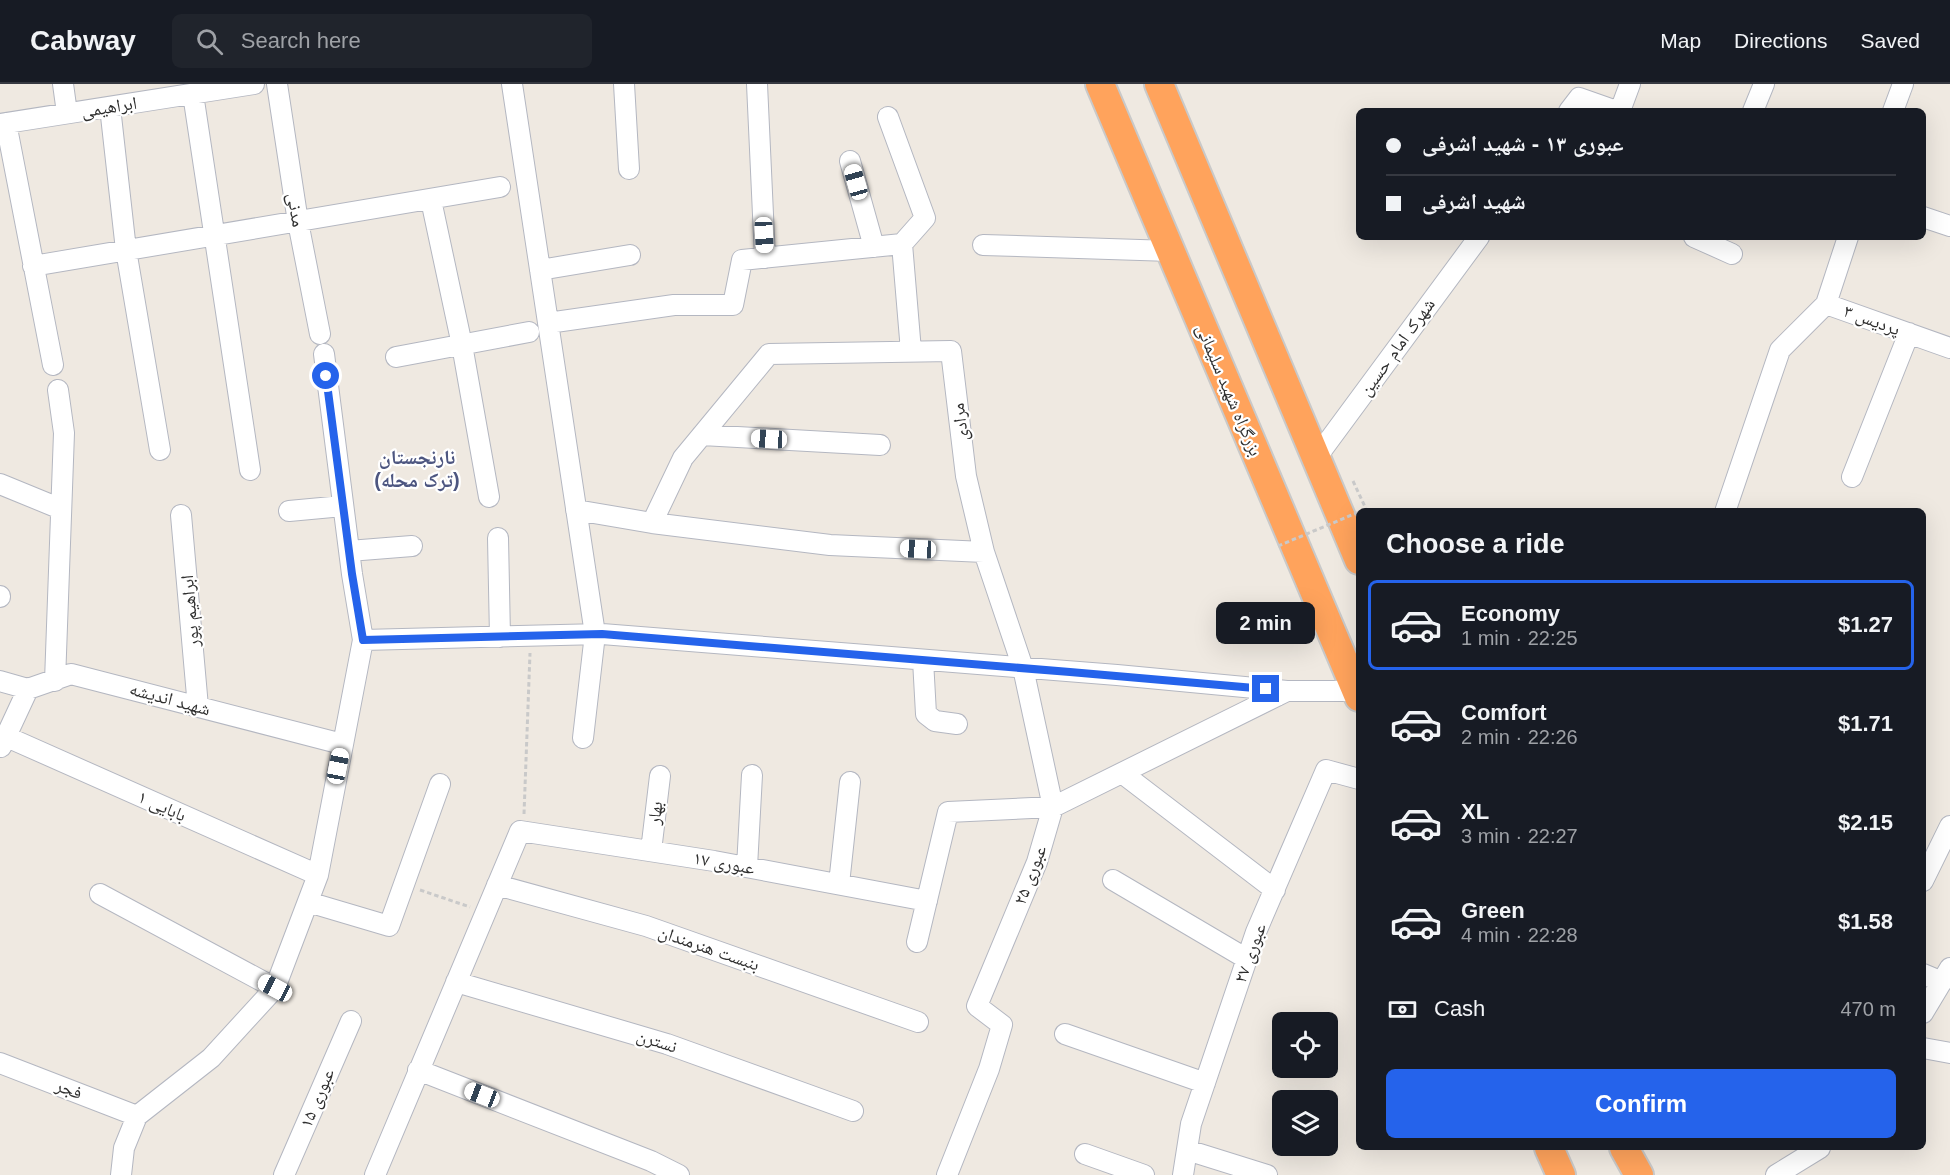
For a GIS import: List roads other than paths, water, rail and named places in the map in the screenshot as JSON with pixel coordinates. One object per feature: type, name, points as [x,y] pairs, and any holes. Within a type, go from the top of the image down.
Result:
[{"type":"highway","name":"بزرگراه شهید سلیمانی","points":[[1100,84],[1356,689]]},
{"type":"highway","points":[[1159,84],[1356,553]]},
{"type":"highway","points":[[1550,1150],[1561,1175]]},
{"type":"street","points":[[63,84],[67,113]]},
{"type":"street","name":"ابراهیمی","points":[[3,123],[250,84]]},
{"type":"street","name":"مدنی","points":[[277,84],[298,222],[320,334]]},
{"type":"street","points":[[512,84],[595,634],[583,738]]},
{"type":"street","points":[[624,84],[629,169]]},
{"type":"street","points":[[757,84],[765,258]]},
{"type":"street","points":[[1619,108],[1630,84]]},
{"type":"street","points":[[1754,108],[1764,84]]},
{"type":"street","points":[[1894,108],[1903,84]]},
{"type":"street","points":[[193,94],[250,470]]},
{"type":"street","points":[[1576,98],[1608,108]]},
{"type":"street","points":[[110,106],[126,250],[160,450]]},
{"type":"street","points":[[548,323],[674,305],[733,305],[742,260],[902,244],[925,218],[888,117]]},
{"type":"street","points":[[3,123],[53,365]]},
{"type":"street","points":[[850,161],[874,247]]},
{"type":"street","points":[[33,266],[500,188]]},
{"type":"street","points":[[431,200],[462,345],[489,497]]},
{"type":"street","points":[[1926,218],[1950,226]]},
{"type":"street","name":"شهرک امام حسین","points":[[1316,458],[1477,240]]},
{"type":"street","points":[[1701,240],[1732,254]]},
{"type":"street","name":"پردیس ۳","points":[[1847,240],[1826,304],[1950,348]]},
{"type":"street","points":[[902,244],[910,351]]},
{"type":"street","points":[[983,245],[1171,251]]},
{"type":"street","points":[[540,270],[630,255]]},
{"type":"street","points":[[1726,508],[1780,350],[1826,304]]},
{"type":"street","points":[[396,357],[529,332]]},
{"type":"street","points":[[1852,477],[1909,333]]},
{"type":"street","name":"مرادی","points":[[702,435],[769,354],[951,351],[966,476],[984,552],[1023,668],[1053,807]]},
{"type":"street","points":[[121,1175],[124,1148],[138,1116],[211,1058],[275,988],[318,875],[363,640],[324,354]]},
{"type":"street","points":[[55,681],[64,433],[57,390]]},
{"type":"street","points":[[652,523],[683,458],[702,435],[880,445]]},
{"type":"street","points":[[0,484],[61,509]]},
{"type":"street","points":[[289,511],[343,506]]},
{"type":"street","points":[[576,510],[652,523],[830,545],[984,552]]},
{"type":"street","name":"ابراهیم پور","points":[[182,515],[198,707]]},
{"type":"street","points":[[498,538],[500,637]]},
{"type":"street","points":[[349,550],[412,546]]},
{"type":"street","points":[[363,640],[595,634],[1287,691],[1356,694]]},
{"type":"street","points":[[922,660],[926,714],[935,721],[957,724]]},
{"type":"street","name":"شهید اندیشه","points":[[28,689],[71,674],[342,744]]},
{"type":"street","points":[[0,681],[28,689],[3,742]]},
{"type":"street","points":[[917,942],[948,812],[1053,807],[1287,691]]},
{"type":"street","name":"بابایی ۱","points":[[3,742],[318,875]]},
{"type":"street","name":"عبوری ۲۷","points":[[1183,1175],[1191,1124],[1247,959],[1326,770],[1356,778]]},
{"type":"street","points":[[1122,773],[1275,890]]},
{"type":"street","name":"بهار","points":[[651,851],[660,776]]},
{"type":"street","points":[[747,867],[752,776]]},
{"type":"street","points":[[839,884],[850,782]]},
{"type":"street","points":[[308,902],[389,926],[440,784]]},
{"type":"street","name":"عبوری ۲۵","points":[[947,1175],[989,1069],[1002,1025],[977,1006],[1037,862],[1053,807]]},
{"type":"street","points":[[1926,875],[1950,826]]},
{"type":"street","name":"عبوری ۱۷","points":[[497,885],[520,831],[747,867],[927,901]]},
{"type":"street","points":[[1113,880],[1247,959]]},
{"type":"street","points":[[375,1175],[497,885]]},
{"type":"street","name":"بنبست هنرمندان","points":[[497,885],[646,926],[918,1022]]},
{"type":"street","points":[[100,894],[275,988]]},
{"type":"street","points":[[1926,974],[1946,975],[1926,1008]]},
{"type":"street","name":"نسترن","points":[[456,982],[667,1044],[853,1111]]},
{"type":"street","name":"عبوری ۱۵","points":[[284,1175],[351,1021]]},
{"type":"street","points":[[1065,1034],[1205,1083]]},
{"type":"street","points":[[1926,1049],[1950,1053]]},
{"type":"street","name":"فجر","points":[[0,1063],[138,1116]]},
{"type":"street","points":[[418,1070],[651,1161],[679,1175]]},
{"type":"street","points":[[1187,1150],[1267,1175]]},
{"type":"street","points":[[1776,1175],[1817,1150]]},
{"type":"street","points":[[1085,1154],[1144,1175]]},
{"type":"district","name":"نارنجستان (ترک محله)","points":[[417,468]]}]
